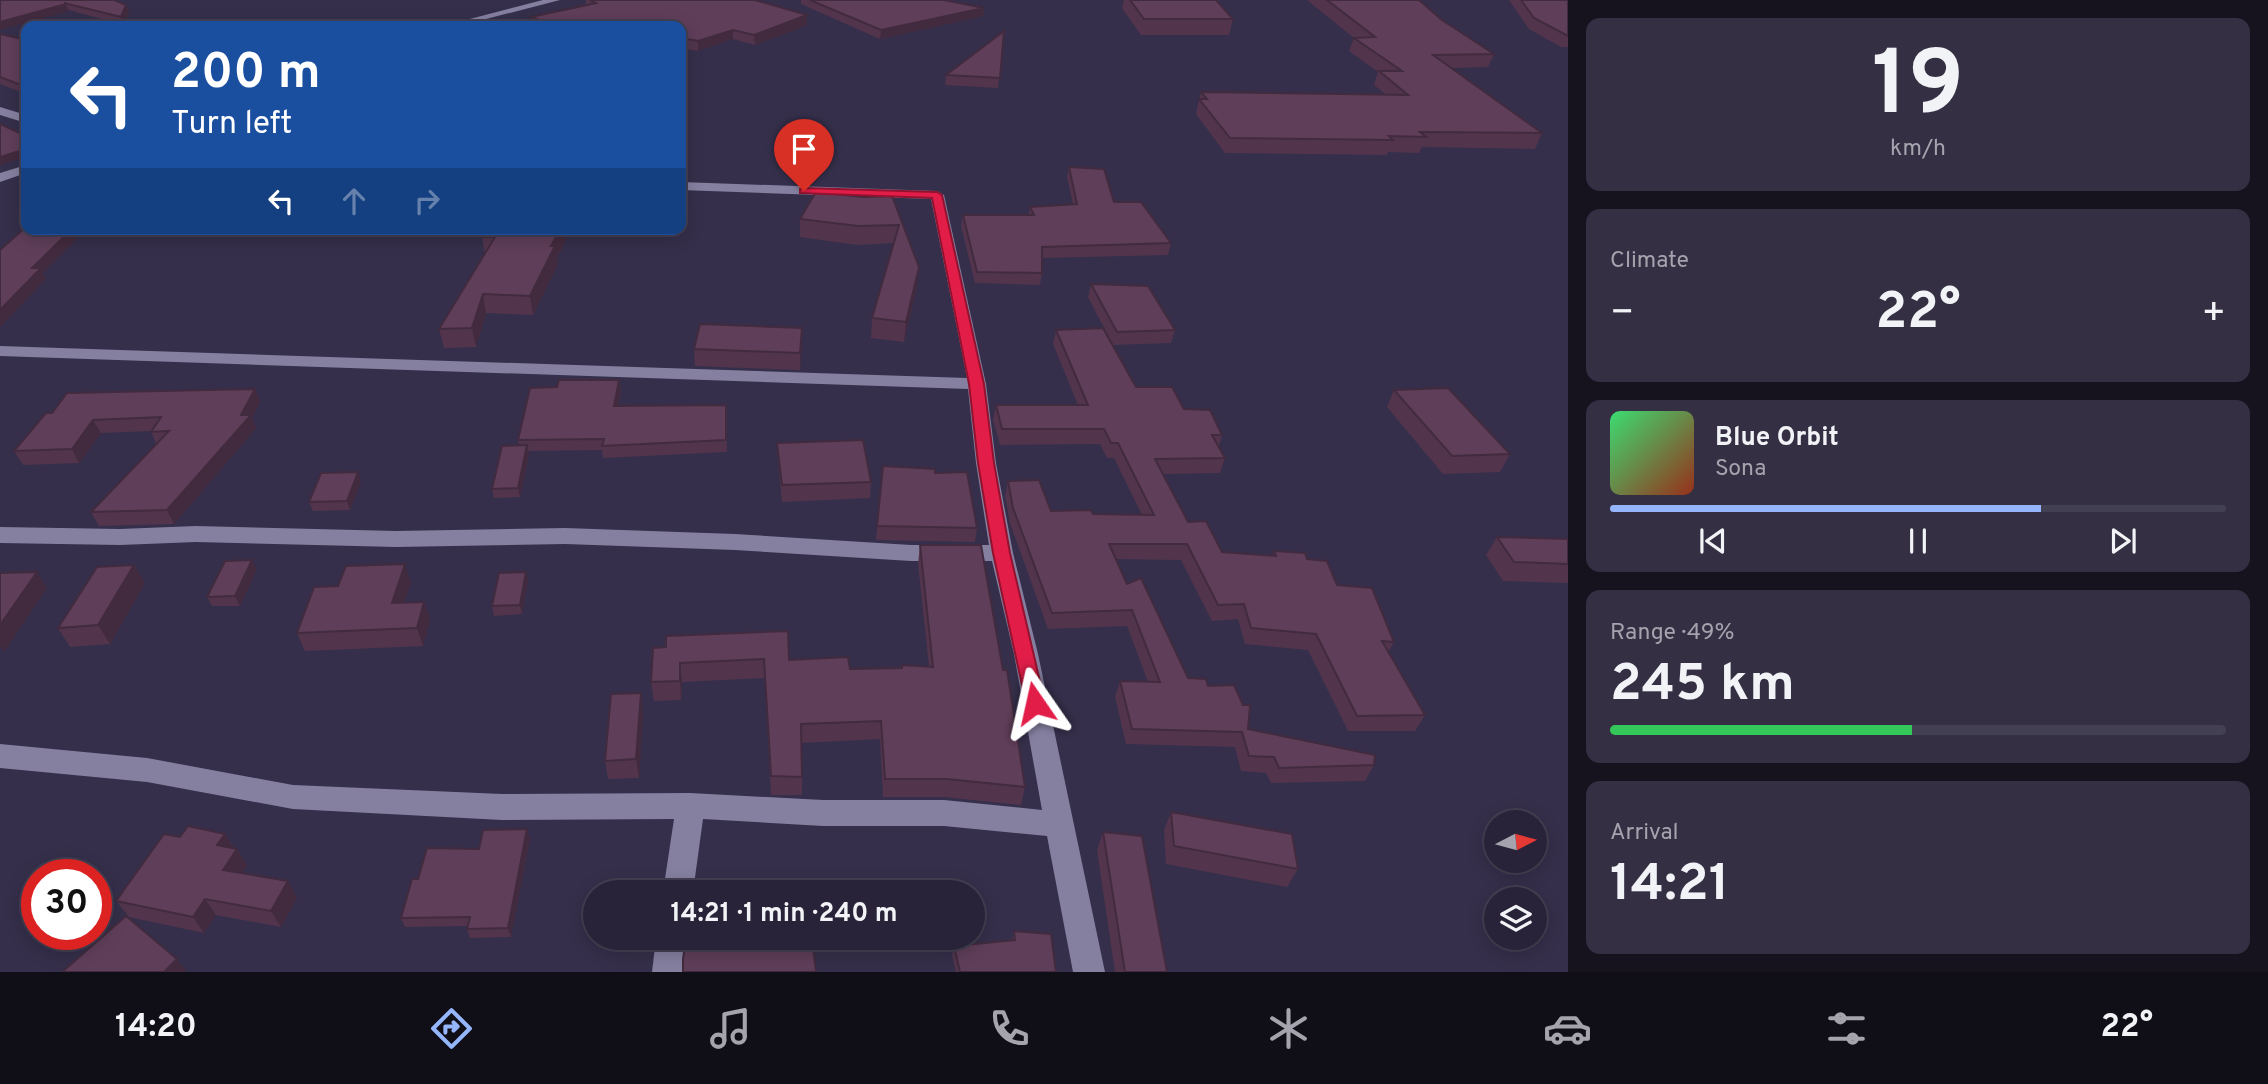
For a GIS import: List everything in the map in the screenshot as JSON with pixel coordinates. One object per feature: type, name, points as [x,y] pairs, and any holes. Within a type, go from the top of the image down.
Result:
[{"type":"street","points":[[469,21],[555,0]]},
{"type":"street","points":[[0,111],[21,117]]},
{"type":"street","points":[[3,177],[21,171]]},
{"type":"street","points":[[3,177],[21,177]]},
{"type":"street","points":[[686,186],[937,195],[976,384],[986,463],[1002,553],[1026,654],[1089,972]]},
{"type":"street","points":[[0,351],[976,384]]},
{"type":"street","points":[[0,535],[232,535],[396,539],[565,536],[735,542],[912,553],[1002,553]]},
{"type":"street","points":[[0,756],[148,770],[293,797],[502,807],[690,807],[823,813],[944,813],[1059,824]]},
{"type":"street","points":[[680,880],[690,807]]},
{"type":"street","points":[[668,972],[671,950]]},
{"type":"building","points":[[0,0],[114,0],[126,5],[121,17],[64,3],[66,4],[0,22]]},
{"type":"building","points":[[590,0],[755,0],[807,15],[754,35],[733,30],[698,41],[686,39],[686,21],[542,21],[531,17],[596,3]]},
{"type":"building","points":[[810,0],[944,0],[984,8],[881,30]]},
{"type":"building","points":[[1130,0],[1216,0],[1233,19],[1144,19]]},
{"type":"building","points":[[1327,0],[1419,0],[1442,20],[1494,54],[1433,55],[1542,133],[1420,132],[1426,137],[1389,136],[1393,140],[1230,138],[1199,99],[1207,99],[1201,92],[1408,95],[1379,71],[1402,71],[1354,38],[1375,37]]},
{"type":"building","points":[[1521,0],[1568,0],[1568,36],[1534,18]]},
{"type":"building","points":[[1004,31],[1000,78],[946,75]]},
{"type":"building","points":[[0,34],[21,39],[21,85],[0,77]]},
{"type":"building","points":[[0,124],[21,134],[21,151],[0,157]]},
{"type":"building","points":[[1069,167],[1104,169],[1114,202],[1141,202],[1171,243],[1042,247],[1042,273],[977,272],[963,215],[1034,215],[1030,207],[1077,204]]},
{"type":"building","points":[[816,192],[863,197],[892,196],[919,267],[906,322],[872,318],[899,225],[858,226],[800,219]]},
{"type":"building","points":[[21,231],[21,235],[66,235],[32,268],[41,268],[0,310],[0,250]]},
{"type":"building","points":[[557,235],[551,246],[555,246],[530,296],[483,294],[472,328],[439,329],[495,237],[482,237]]},
{"type":"building","points":[[1091,284],[1148,286],[1175,330],[1117,332]]},
{"type":"building","points":[[700,324],[802,328],[800,353],[694,349]]},
{"type":"building","points":[[1103,328],[1136,387],[1172,387],[1184,409],[1210,410],[1222,435],[1212,435],[1225,458],[1155,459],[1188,522],[1206,521],[1222,552],[1276,556],[1274,551],[1305,553],[1307,559],[1327,561],[1337,585],[1372,588],[1394,642],[1382,641],[1425,715],[1357,716],[1316,634],[1251,628],[1244,604],[1218,605],[1187,544],[1109,544],[1127,584],[1141,578],[1188,678],[1206,679],[1208,686],[1234,685],[1243,705],[1250,705],[1248,729],[1375,755],[1374,765],[1279,768],[1274,757],[1249,756],[1242,732],[1132,729],[1120,681],[1160,682],[1132,610],[1052,613],[1013,508],[1008,481],[1039,480],[1051,511],[1091,510],[1093,514],[1154,515],[1118,443],[1111,443],[1104,429],[1002,429],[996,405],[1088,405],[1056,330]]},
{"type":"building","points":[[559,380],[619,380],[614,406],[726,405],[726,440],[602,446],[604,439],[518,440],[530,388],[557,387]]},
{"type":"building","points":[[1448,388],[1510,454],[1452,456],[1394,390]]},
{"type":"building","points":[[255,389],[241,415],[251,415],[167,510],[91,512],[169,431],[151,432],[161,417],[93,420],[72,449],[14,451],[46,413],[52,413],[67,393]]},
{"type":"building","points":[[863,440],[871,482],[782,485],[777,443]]},
{"type":"building","points":[[527,445],[518,488],[492,489],[502,446]]},
{"type":"building","points":[[883,466],[935,469],[935,473],[967,472],[977,528],[877,526]]},
{"type":"building","points":[[358,472],[347,501],[309,502],[321,473]]},
{"type":"building","points":[[1497,537],[1568,539],[1568,564],[1514,562]]},
{"type":"building","points":[[920,545],[981,545],[1003,670],[1007,670],[1025,787],[947,779],[885,779],[881,721],[801,724],[802,777],[771,776],[764,659],[680,663],[680,681],[651,682],[653,648],[666,647],[666,636],[788,631],[789,660],[848,657],[850,669],[902,668],[902,665],[933,667]]},
{"type":"building","points":[[252,560],[235,596],[207,597],[225,561]]},
{"type":"building","points":[[405,564],[392,603],[424,602],[417,628],[297,633],[314,587],[338,586],[346,566]]},
{"type":"building","points":[[134,565],[98,625],[58,628],[97,567]]},
{"type":"building","points":[[37,572],[0,625],[0,573]]},
{"type":"building","points":[[526,572],[520,605],[492,606],[499,573]]},
{"type":"building","points":[[641,693],[636,759],[605,761],[611,694]]},
{"type":"building","points":[[1171,812],[1292,834],[1298,869],[1174,846]]},
{"type":"building","points":[[188,826],[225,834],[217,845],[237,849],[223,870],[288,881],[271,911],[205,899],[193,917],[116,901],[164,834],[180,837]]},
{"type":"building","points":[[527,829],[508,928],[467,929],[470,917],[401,918],[412,879],[418,879],[427,848],[479,849],[483,830]]},
{"type":"building","points":[[1103,832],[1142,836],[1167,972],[1125,972]]},
{"type":"building","points":[[126,916],[177,959],[164,972],[62,972],[87,950],[112,950],[112,928]]},
{"type":"building","points":[[1014,931],[1051,934],[1056,972],[960,972],[955,950],[985,950],[985,943],[1015,940]]},
{"type":"building","points":[[684,950],[813,950],[816,972],[683,972]]},
{"type":"route","points":[[804,191],[937,195],[947,233],[976,384],[986,463],[1002,553],[1035,703]]}]
